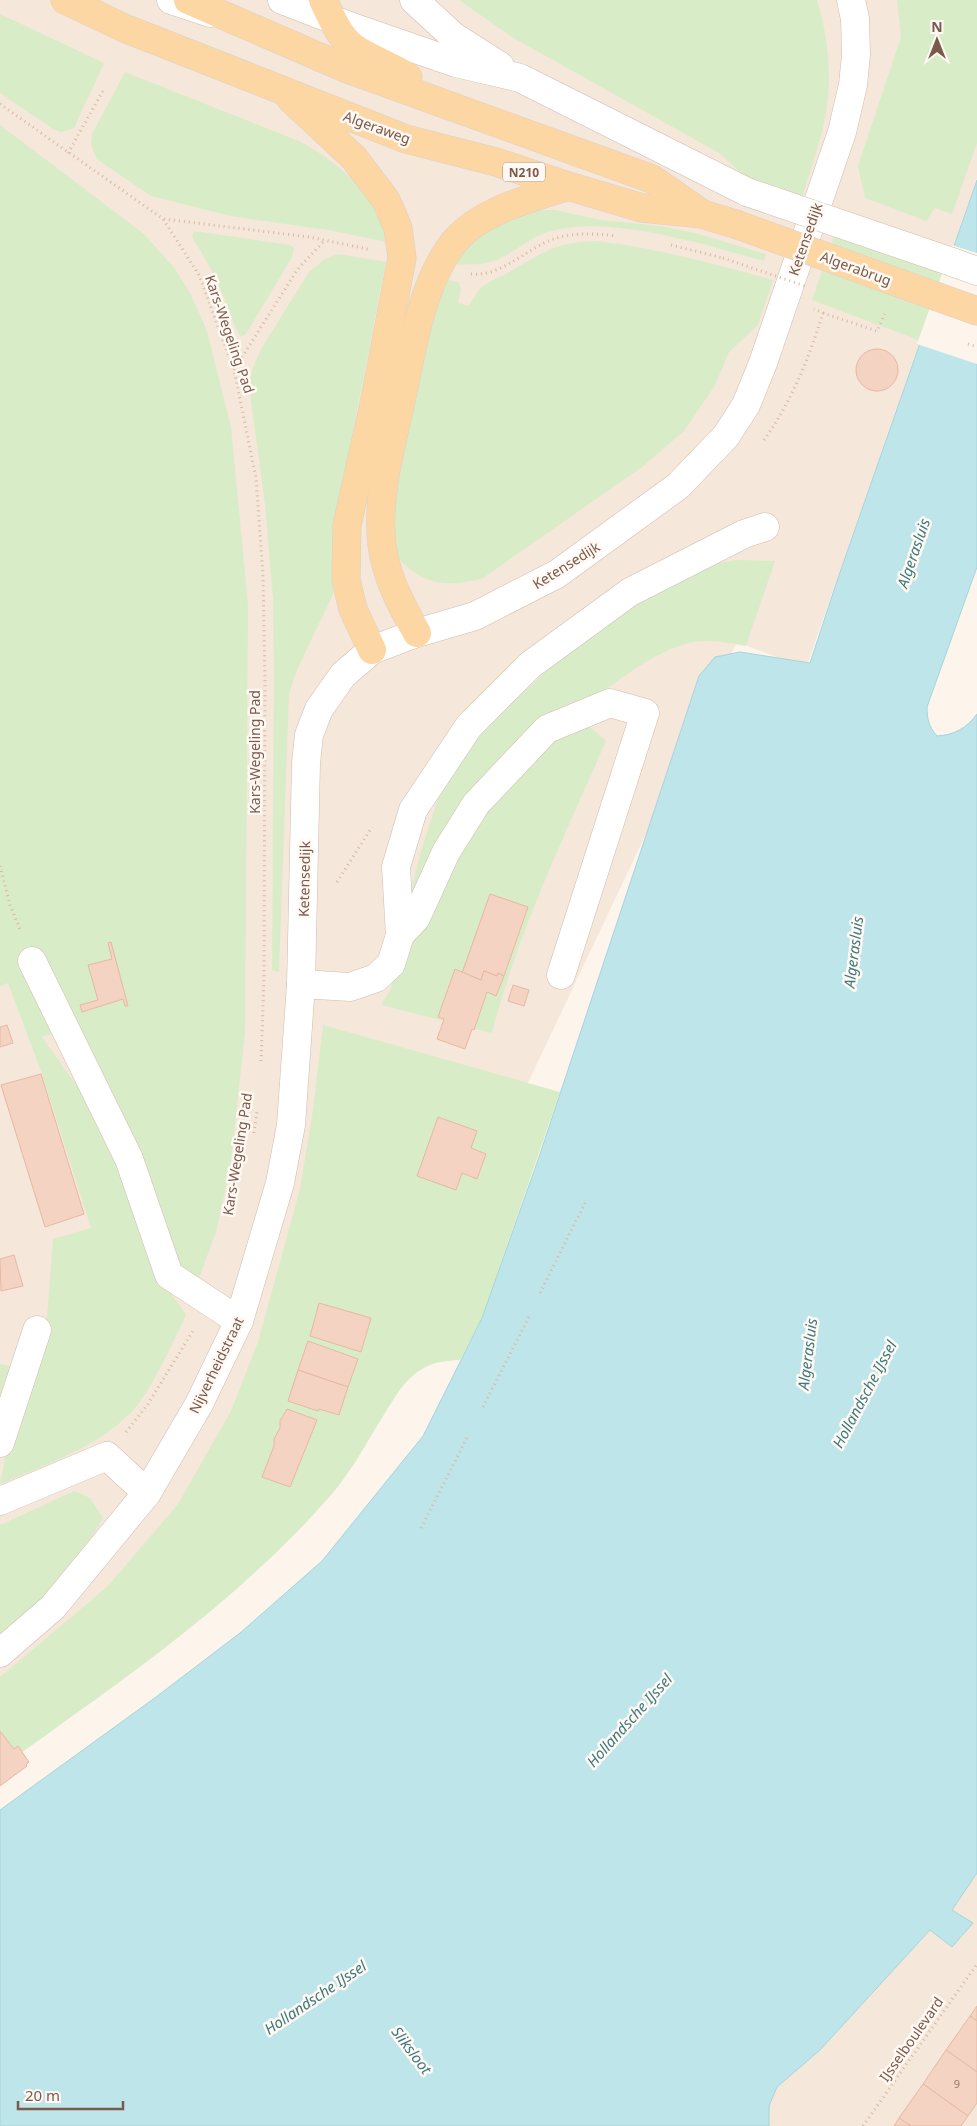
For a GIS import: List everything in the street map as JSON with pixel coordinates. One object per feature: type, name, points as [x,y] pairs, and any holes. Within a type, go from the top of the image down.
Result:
[{"type":"main road","name":"Algeraweg","points":[[65,0],[124,28],[406,139],[496,162],[642,208],[702,214],[735,224]]},
{"type":"main road","name":"Algeraweg","points":[[188,0],[345,68],[652,180],[702,214]]},
{"type":"main road","points":[[327,9],[342,36],[354,48],[396,69],[445,105]]},
{"type":"main road","points":[[283,91],[354,158],[386,200],[398,228],[402,258],[373,409],[347,525],[346,580],[353,609],[372,650]]},
{"type":"main road","points":[[417,633],[388,576],[382,544],[382,527],[387,466],[421,313],[438,268],[456,240],[481,220],[514,205],[568,186]]},
{"type":"main road","name":"Algerabrug","points":[[735,224],[977,311]]},
{"type":"street","name":"Algeraweg","points":[[171,0],[257,29]]},
{"type":"street","points":[[282,0],[327,9],[352,27],[456,63],[520,78]]},
{"type":"street","points":[[414,0],[453,36],[520,78],[747,192],[977,271]]},
{"type":"street","name":"Ketensedijk","points":[[301,984],[306,763],[309,736],[319,709],[343,675],[372,650],[417,633],[475,616],[557,574],[678,486],[726,436],[746,405],[763,364],[842,132],[853,85],[856,55],[855,20],[851,0]]},
{"type":"street","points":[[301,984],[350,987],[376,978],[391,964],[400,935],[396,868],[413,810],[469,726],[530,665],[630,592],[744,534],[765,527]]},
{"type":"street","points":[[400,935],[416,918],[446,852],[476,804],[547,729],[610,703],[645,713],[561,975]]},
{"type":"street","points":[[32,961],[129,1160],[169,1275],[239,1321]]},
{"type":"street","name":"Nijverheidstraat","points":[[0,1653],[53,1607],[147,1493],[199,1404],[239,1321],[280,1183],[289,1135],[301,984]]},
{"type":"street","points":[[0,1443],[37,1330]]},
{"type":"street","points":[[0,1501],[107,1456],[147,1493]]},
{"type":"path","points":[[68,153],[104,89]]},
{"type":"path","name":"Kars-Wegeling Pad","points":[[0,104],[164,219],[199,275],[234,370],[256,478],[263,576],[265,682],[264,958],[260,1070]]},
{"type":"path","points":[[234,370],[297,270],[325,240]]},
{"type":"path","points":[[823,313],[877,331],[884,313]]},
{"type":"path","points":[[0,866],[10,905],[32,961]]},
{"type":"path","name":"Kars-Wegeling Pad","points":[[254,1138],[258,1108]]},
{"type":"path","points":[[540,1293],[586,1201]]},
{"type":"path","points":[[107,1456],[148,1404],[210,1303]]},
{"type":"path","points":[[483,1407],[530,1315]]},
{"type":"path","points":[[421,1528],[468,1436]]},
{"type":"path","name":"IJsselboulevard","points":[[863,2126],[977,1964]]},
{"type":"shaded area","points":[[0,0],[977,0],[977,178],[806,668],[737,642],[350,1458],[0,1717]]},
{"type":"shaded area","points":[[977,1772],[977,2126],[716,2126]]},
{"type":"green space","points":[[459,0],[817,0],[827,47],[828,96],[820,137],[800,205],[747,178],[719,153],[512,37]]},
{"type":"green space","points":[[897,0],[977,0],[977,143],[952,214],[935,208],[926,221],[865,198],[858,166],[901,37]]},
{"type":"green space","points":[[0,14],[104,63],[74,128],[61,132],[53,129],[0,93]]},
{"type":"green space","points":[[125,72],[301,142],[330,160],[366,196],[382,225],[387,242],[328,230],[230,216],[151,196],[97,159],[91,145],[92,134]]},
{"type":"green space","points":[[0,125],[144,234],[175,269],[190,293],[207,331],[231,427],[248,605],[245,1033],[230,1168],[216,1232],[197,1283],[180,1274],[76,1026],[42,1037],[94,1110],[133,1184],[162,1280],[186,1315],[161,1367],[144,1396],[116,1426],[59,1459],[0,1484],[6,1452],[46,1331],[53,1239],[91,1228],[41,1071],[8,983],[0,986]]},
{"type":"green space","points":[[535,210],[555,210],[601,220],[660,226],[695,233],[766,254],[764,261],[656,233],[597,226],[571,227],[542,234],[492,262],[471,265],[450,264],[492,224]]},
{"type":"green space","points":[[842,214],[953,247],[921,341],[812,300]]},
{"type":"green space","points":[[194,231],[290,245],[294,248],[292,257],[246,334],[241,337],[214,276],[192,237]]},
{"type":"green space","points":[[596,241],[664,252],[773,280],[758,325],[729,352],[714,387],[684,431],[642,467],[483,578],[473,581],[443,583],[424,578],[406,566],[394,549],[388,515],[442,278],[458,282],[461,288],[458,303],[469,306],[478,291],[487,283],[544,253],[561,246]]},
{"type":"green space","points":[[338,254],[386,262],[347,462],[334,543],[333,594],[297,670],[289,693],[279,972],[272,970],[273,598],[265,504],[251,401],[251,373],[261,349],[309,272],[325,259]]},
{"type":"green space","points":[[736,560],[775,561],[746,646],[706,641],[693,642],[677,647],[630,672],[574,713],[606,741],[528,921],[492,1033],[381,1005],[391,989],[394,963],[420,854],[442,786],[486,726],[564,655],[624,610],[702,566]]},
{"type":"green space","points":[[323,1025],[560,1092],[482,1318],[460,1360],[432,1364],[417,1372],[406,1382],[339,1486],[294,1535],[256,1572],[174,1641],[0,1768],[0,1677],[108,1586],[178,1504],[231,1411],[258,1342],[300,1189],[313,1110]]},
{"type":"green space","points":[[0,1364],[14,1367],[0,1413]]},
{"type":"green space","points":[[74,1491],[90,1498],[103,1518],[93,1535],[51,1590],[0,1637],[0,1525]]},
{"type":"water","points":[[977,180],[977,567],[927,707],[929,723],[937,736],[960,730],[977,714],[977,1873],[952,1910],[973,1923],[952,1947],[930,1930],[820,2050],[777,2087],[769,2106],[769,2126],[0,2126],[0,1810],[156,1697],[240,1633],[322,1561],[423,1436],[482,1318],[539,1157],[699,676],[715,657],[740,652],[810,663]]},
{"type":"pier","points":[[952,245],[977,253],[977,364],[917,344]]},
{"type":"building","points":[[881,349],[889,352],[895,358],[898,370],[895,382],[889,388],[873,391],[865,388],[859,382],[856,366],[859,358],[865,352]]},
{"type":"building","points":[[490,894],[528,907],[504,976],[498,973],[497,976],[484,971],[481,980],[462,973]]},
{"type":"building","points":[[111,942],[128,1006],[125,1006],[123,999],[82,1012],[80,1005],[98,1000],[88,965],[112,959],[108,943]]},
{"type":"building","points":[[455,969],[481,980],[484,971],[497,976],[498,973],[504,976],[496,996],[487,992],[474,1030],[472,1029],[465,1049],[437,1039],[444,1019],[438,1017]]},
{"type":"building","points":[[513,985],[529,990],[524,1006],[508,1001]]},
{"type":"building","points":[[7,1025],[13,1043],[0,1047],[0,1027]]},
{"type":"building","points":[[41,1074],[84,1214],[45,1227],[1,1085]]},
{"type":"building","points":[[438,1117],[477,1131],[471,1148],[486,1154],[477,1179],[462,1173],[456,1190],[417,1176]]},
{"type":"building","points":[[14,1255],[23,1286],[1,1291],[0,1259]]},
{"type":"building","points":[[319,1303],[371,1318],[361,1352],[310,1336]]},
{"type":"building","points":[[308,1341],[358,1359],[348,1387],[298,1370]]},
{"type":"building","points":[[298,1370],[348,1387],[339,1415],[319,1409],[318,1411],[288,1401]]},
{"type":"building","points":[[287,1409],[317,1420],[290,1487],[262,1477],[274,1446],[274,1439],[280,1428],[280,1421]]},
{"type":"building","points":[[0,1731],[14,1749],[18,1746],[29,1762],[27,1766],[0,1786]]},
{"type":"building","points":[[977,2006],[977,2021],[970,2016]]},
{"type":"building","points":[[970,2016],[977,2021],[977,2072],[946,2050]]},
{"type":"building","points":[[946,2050],[977,2072],[977,2103],[968,2116],[923,2084]]},
{"type":"building","points":[[923,2084],[968,2116],[961,2126],[911,2126],[899,2118]]},
{"type":"building","points":[[899,2118],[911,2126],[894,2126]]},
{"type":"water label","name":"Algerasluis","points":[[913,553]]},
{"type":"water label","name":"Algerasluis","points":[[853,952]]},
{"type":"water label","name":"Algerasluis","points":[[807,1354]]},
{"type":"water label","name":"Hollandsche IJssel","points":[[864,1394]]},
{"type":"water label","name":"Hollandsche IJssel","points":[[629,1720]]},
{"type":"water label","name":"Hollandsche IJssel","points":[[315,1997]]},
{"type":"water label","name":"Sliksloot","points":[[412,2050]]}]
